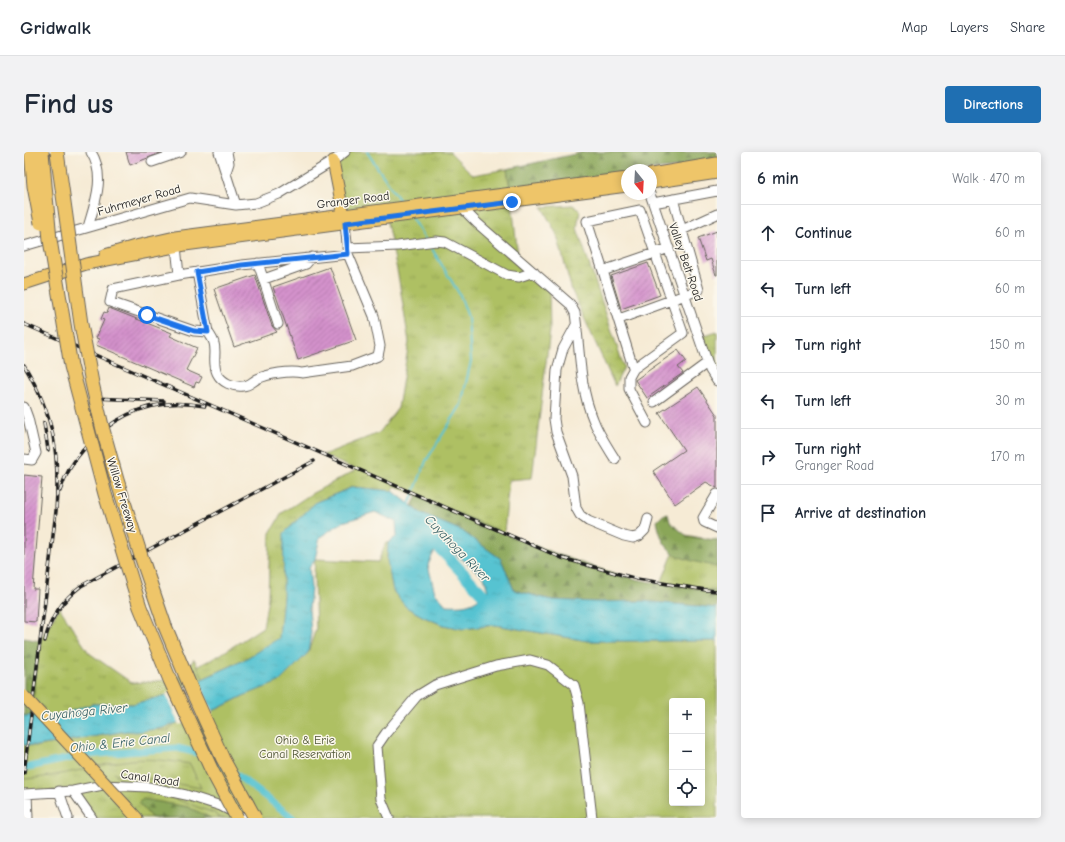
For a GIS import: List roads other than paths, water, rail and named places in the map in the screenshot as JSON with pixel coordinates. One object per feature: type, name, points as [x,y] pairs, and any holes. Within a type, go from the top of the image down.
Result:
[{"type":"highway","points":[[31,152],[34,186],[71,366]]},
{"type":"highway","name":"Willow Freeway","points":[[42,152],[50,240],[71,366],[105,494],[140,607],[174,692],[212,771],[237,818]]},
{"type":"highway","name":"Willow Freeway","points":[[57,152],[81,324],[92,383],[103,430],[135,538],[163,619],[193,693],[223,759],[255,818]]},
{"type":"highway","points":[[66,152],[81,324]]},
{"type":"main road","points":[[333,161],[344,219]]},
{"type":"main road","points":[[657,173],[717,163]]},
{"type":"main road","points":[[657,182],[717,173]]},
{"type":"main road","name":"Granger Road","points":[[462,204],[621,179]]},
{"type":"main road","name":"Granger Road","points":[[24,284],[86,264],[175,242],[429,208],[621,187]]},
{"type":"main road","points":[[24,696],[137,818]]},
{"type":"street","points":[[88,228],[98,189],[99,178],[98,167],[91,152]]},
{"type":"street","points":[[152,162],[181,152]]},
{"type":"street","points":[[219,152],[236,205]]},
{"type":"street","points":[[226,174],[229,163],[227,152]]},
{"type":"street","name":"Fuhrmeyer Road","points":[[24,246],[190,198],[236,205],[256,203],[279,194],[345,152]]},
{"type":"street","points":[[657,198],[673,199],[717,191]]},
{"type":"street","points":[[619,319],[699,290],[673,199]]},
{"type":"street","name":"Valley Belt Road","points":[[653,200],[707,363],[717,381]]},
{"type":"street","points":[[462,204],[478,223],[570,304],[575,313],[587,403],[592,419],[615,459]]},
{"type":"street","points":[[634,368],[587,221],[640,210],[656,252],[683,333]]},
{"type":"street","points":[[682,230],[717,214]]},
{"type":"street","points":[[197,272],[208,332],[214,343],[214,359],[218,374],[222,381],[244,386],[250,384],[256,379],[294,371],[302,373],[352,366],[378,356],[380,346],[374,316],[348,251],[344,219]]},
{"type":"street","points":[[208,332],[194,331],[110,302],[113,289],[197,272],[348,251],[436,241],[445,242],[507,275],[519,277],[534,272]]},
{"type":"street","points":[[175,242],[179,275]]},
{"type":"street","points":[[603,271],[669,248]]},
{"type":"street","points":[[264,279],[306,264],[312,257]]},
{"type":"street","points":[[258,263],[278,324]]},
{"type":"street","points":[[576,325],[563,348],[557,370],[554,419],[556,432],[572,476],[576,508],[580,515],[588,521],[624,536],[633,538],[639,536],[645,530],[648,519]]},
{"type":"street","points":[[647,423],[629,389],[629,378],[634,368],[695,326]]},
{"type":"street","points":[[654,402],[707,363]]},
{"type":"street","points":[[24,406],[36,453],[32,460],[24,459]]},
{"type":"street","points":[[717,494],[703,518],[704,522],[717,528]]},
{"type":"street","points":[[390,818],[381,799],[377,746],[386,733],[418,696],[435,685],[496,666],[530,660],[548,665],[574,686],[578,703],[592,818]]},
{"type":"street","name":"Canal Road","points":[[25,794],[73,791],[103,785],[148,787],[186,795],[221,806],[244,818]]},
{"type":"street","points":[[59,791],[68,818]]},
{"type":"street","points":[[73,791],[92,818]]},
{"type":"street","points":[[25,794],[28,818]]},
{"type":"water","points":[[353,487],[393,491],[422,514],[462,531],[501,559],[514,590],[551,600],[595,602],[642,601],[717,608],[717,641],[588,641],[495,625],[463,629],[443,625],[406,607],[393,591],[387,560],[388,543],[397,536],[396,522],[375,512],[343,522],[320,537],[315,559],[309,567],[311,588],[309,609],[311,633],[308,653],[279,682],[243,696],[217,709],[163,728],[136,732],[127,731],[37,746],[24,745],[24,716],[62,714],[92,704],[133,704],[167,695],[242,661],[279,638],[283,597],[284,533],[316,502]],"holes":[[[443,549],[452,551],[484,577],[488,591],[469,604],[446,605],[435,593],[428,565],[434,552]]]},
{"type":"waterway","points":[[367,152],[402,204]]},
{"type":"waterway","points":[[412,219],[425,239]]},
{"type":"waterway","points":[[409,505],[426,461],[461,405],[471,361],[468,317],[460,295],[429,244]]},
{"type":"waterway","name":"Cuyahoga River","points":[[430,538],[492,604],[495,604]]},
{"type":"waterway","name":"Ohio & Erie Canal","points":[[24,768],[86,755],[177,748],[210,756],[224,766]]},
{"type":"waterway","name":"Ohio & Erie Canal","points":[[233,772],[293,818]]},
{"type":"railway","points":[[24,324],[562,558],[637,579],[717,591]]},
{"type":"railway","points":[[24,365],[34,383],[48,418],[56,452],[57,471],[56,511],[24,773]]},
{"type":"railway","points":[[93,398],[164,401]]},
{"type":"railway","points":[[60,491],[73,463],[96,436],[110,425],[138,410],[154,406],[170,404],[205,406]]},
{"type":"railway","points":[[44,423],[48,450]]},
{"type":"railway","points":[[45,641],[53,617],[57,610],[81,586],[314,461]]},
{"type":"park label","name":"Ohio & Erie Canal Reservation","points":[[305,747]]}]
